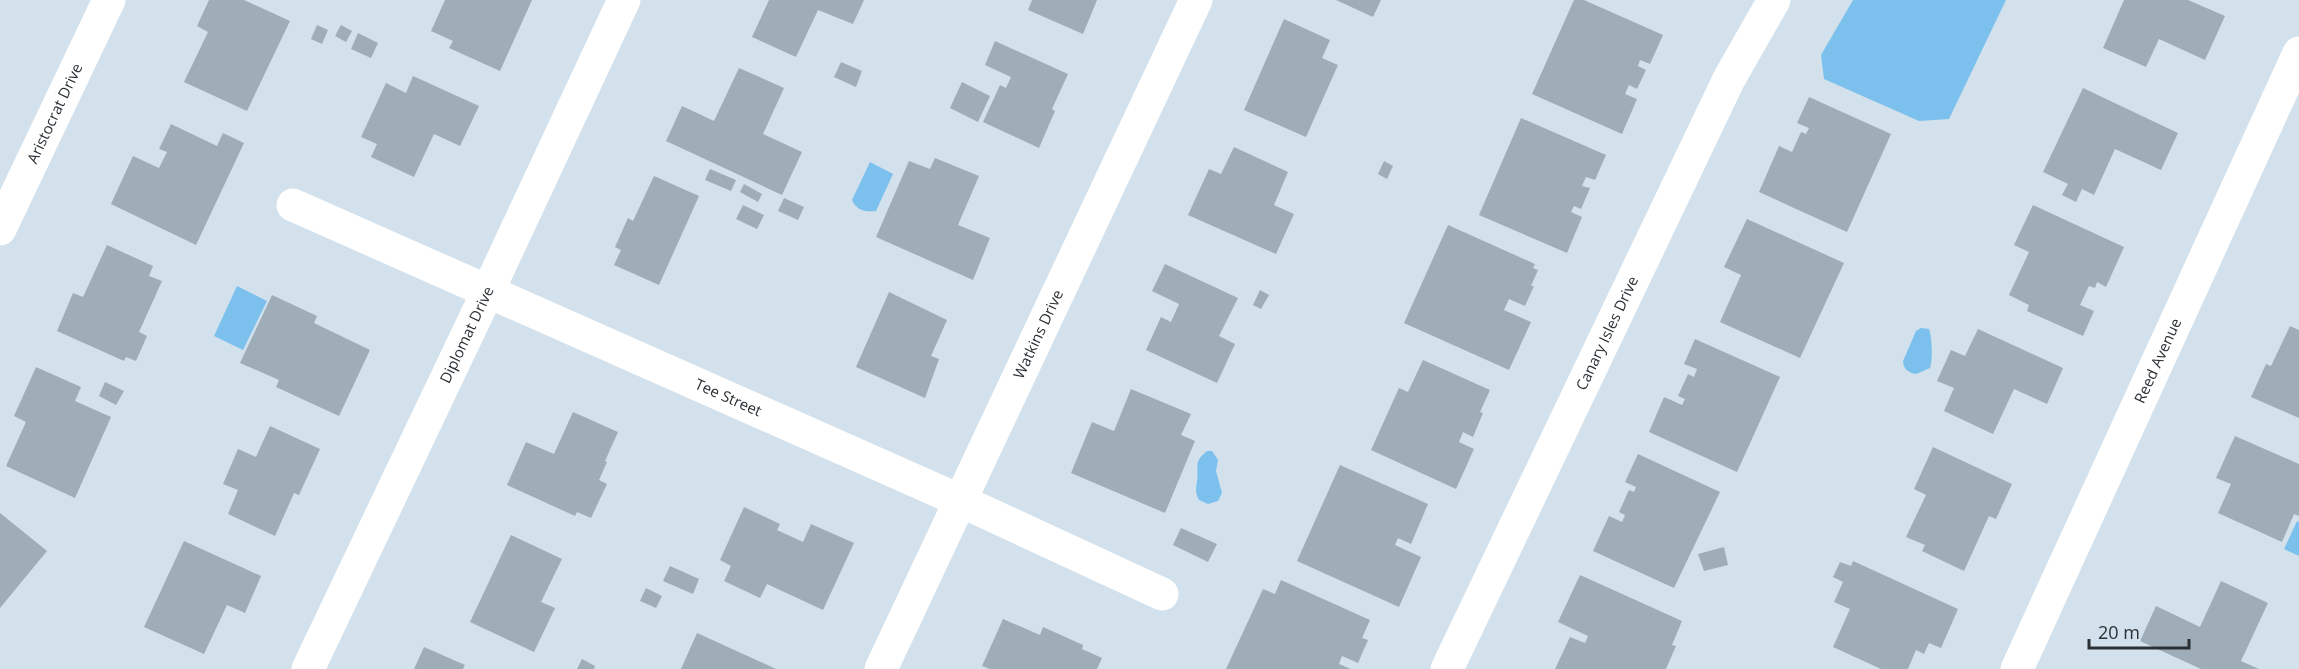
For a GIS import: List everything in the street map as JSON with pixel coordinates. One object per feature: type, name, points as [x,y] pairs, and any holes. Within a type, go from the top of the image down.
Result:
[{"type":"street","name":"Aristocrat Drive","points":[[0,229],[109,0]]},
{"type":"street","name":"Diplomat Drive","points":[[308,669],[624,0]]},
{"type":"street","name":"Watkins Drive","points":[[881,669],[1196,0]]},
{"type":"street","name":"Canary Isles Drive","points":[[1447,669],[1730,79],[1774,0]]},
{"type":"street","name":"Reed Avenue","points":[[2017,669],[2299,52]]},
{"type":"street","name":"Tee Street","points":[[293,205],[961,501],[1162,594]]},
{"type":"water","points":[[1853,0],[2006,0],[1949,119],[1919,121],[1824,79],[1821,55]]},
{"type":"water","points":[[870,162],[893,174],[876,211],[862,210],[852,200]]},
{"type":"water","points":[[237,286],[267,301],[243,350],[214,336]]},
{"type":"water","points":[[1921,328],[1929,329],[1932,359],[1930,368],[1916,374],[1907,370],[1903,361],[1916,331]]},
{"type":"water","points":[[1207,451],[1212,451],[1218,460],[1216,471],[1222,493],[1218,501],[1208,504],[1199,500],[1196,491],[1198,461]]},
{"type":"water","points":[[2297,521],[2299,522],[2299,556],[2284,549]]},
{"type":"building","points":[[209,0],[244,0],[290,21],[247,111],[184,82],[208,32],[197,26]]},
{"type":"building","points":[[445,0],[532,0],[500,71],[449,48],[453,41],[431,31]]},
{"type":"building","points":[[769,0],[864,0],[853,24],[818,10],[796,57],[752,37]]},
{"type":"building","points":[[1032,0],[1097,0],[1083,34],[1028,10]]},
{"type":"building","points":[[1336,0],[1381,0],[1373,17]]},
{"type":"building","points":[[1574,0],[1584,0],[1663,35],[1650,64],[1640,60],[1638,66],[1646,70],[1637,89],[1629,85],[1625,94],[1637,99],[1622,134],[1532,94]]},
{"type":"building","points":[[2124,0],[2188,0],[2225,16],[2205,60],[2159,39],[2146,67],[2103,48]]},
{"type":"building","points":[[1284,19],[1330,40],[1322,58],[1338,65],[1306,137],[1244,110]]},
{"type":"building","points":[[317,25],[328,30],[322,44],[311,39]]},
{"type":"building","points":[[341,25],[352,31],[346,42],[335,36]]},
{"type":"building","points":[[358,33],[378,43],[371,58],[351,49]]},
{"type":"building","points":[[995,41],[1068,74],[1052,109],[1055,111],[1039,148],[983,122],[1000,85],[1006,88],[1011,77],[985,65]]},
{"type":"building","points":[[841,62],[862,71],[856,87],[834,77]]},
{"type":"building","points":[[739,68],[784,88],[763,134],[802,152],[782,195],[666,141],[682,106],[714,121]]},
{"type":"building","points":[[413,76],[479,106],[460,146],[434,134],[414,177],[371,157],[377,144],[361,137],[386,83],[406,93]]},
{"type":"building","points":[[962,82],[990,96],[978,122],[950,108]]},
{"type":"building","points":[[2083,88],[2178,133],[2161,170],[2115,149],[2094,195],[2082,189],[2076,202],[2062,195],[2068,184],[2043,172]]},
{"type":"building","points":[[1809,97],[1891,134],[1847,232],[1759,192],[1779,146],[1792,152],[1801,132],[1806,134],[1809,128],[1797,123]]},
{"type":"building","points":[[1521,118],[1606,155],[1595,180],[1586,177],[1582,186],[1590,188],[1581,209],[1574,206],[1571,212],[1582,217],[1567,253],[1479,215]]},
{"type":"building","points":[[171,124],[217,146],[223,133],[244,143],[196,245],[111,204],[133,156],[159,168],[167,152],[159,149]]},
{"type":"building","points":[[1234,147],[1288,172],[1274,205],[1294,214],[1276,254],[1188,215],[1209,169],[1221,174]]},
{"type":"building","points":[[935,158],[979,176],[958,225],[990,238],[973,280],[876,237],[909,161],[930,169]]},
{"type":"building","points":[[1384,161],[1393,166],[1387,179],[1378,174]]},
{"type":"building","points":[[710,169],[736,180],[731,191],[705,180]]},
{"type":"building","points":[[654,176],[699,196],[659,285],[614,265],[621,250],[615,247],[628,218],[633,221]]},
{"type":"building","points":[[744,184],[762,194],[758,202],[740,192]]},
{"type":"building","points":[[784,198],[804,207],[798,220],[778,211]]},
{"type":"building","points":[[743,205],[764,215],[757,229],[736,219]]},
{"type":"building","points":[[2033,205],[2124,247],[2106,287],[2097,282],[2095,288],[2089,286],[2080,305],[2094,311],[2083,336],[2027,311],[2029,305],[2009,295],[2029,252],[2014,245]]},
{"type":"building","points":[[1747,219],[1844,263],[1800,358],[1720,322],[1741,275],[1724,267]]},
{"type":"building","points":[[1448,225],[1535,264],[1533,268],[1538,270],[1525,306],[1509,299],[1504,310],[1531,322],[1509,370],[1404,323]]},
{"type":"building","points":[[107,245],[153,266],[149,276],[162,281],[139,332],[147,336],[136,361],[126,357],[124,361],[57,331],[73,293],[83,297]]},
{"type":"building","points":[[1165,264],[1238,298],[1219,336],[1235,344],[1217,383],[1146,350],[1161,317],[1171,322],[1179,304],[1152,291]]},
{"type":"building","points":[[1260,290],[1269,295],[1261,309],[1253,305]]},
{"type":"building","points":[[889,292],[947,320],[931,356],[939,359],[925,398],[856,367]]},
{"type":"building","points":[[272,295],[317,316],[314,323],[370,350],[339,416],[276,387],[279,380],[240,363]]},
{"type":"building","points":[[2290,326],[2299,330],[2299,418],[2251,397],[2266,364],[2271,366]]},
{"type":"building","points":[[1978,329],[2063,368],[2047,404],[2014,389],[1993,434],[1944,411],[1954,388],[1937,381],[1951,350],[1965,356]]},
{"type":"building","points":[[1695,339],[1780,377],[1737,472],[1649,432],[1664,397],[1682,405],[1685,399],[1678,396],[1688,374],[1694,377],[1697,369],[1684,364]]},
{"type":"building","points":[[1423,360],[1490,390],[1480,412],[1483,413],[1473,437],[1463,432],[1459,442],[1474,449],[1456,489],[1371,450],[1399,388],[1408,392]]},
{"type":"building","points":[[36,367],[81,387],[75,401],[111,417],[75,498],[6,466],[26,422],[14,416]]},
{"type":"building","points":[[105,382],[124,391],[116,405],[99,396]]},
{"type":"building","points":[[1131,389],[1191,414],[1181,435],[1195,441],[1165,513],[1071,473],[1092,422],[1114,431]]},
{"type":"building","points":[[573,412],[618,432],[599,480],[607,484],[591,518],[577,512],[575,516],[507,485],[526,442],[554,454]]},
{"type":"building","points":[[270,426],[320,449],[299,495],[294,493],[275,536],[228,514],[238,490],[223,484],[238,449],[256,457]]},
{"type":"building","points":[[2235,436],[2299,464],[2299,516],[2294,514],[2282,542],[2218,513],[2231,484],[2216,478]]},
{"type":"building","points":[[1933,447],[2012,484],[1996,519],[1989,516],[1964,571],[1922,551],[1925,545],[1906,537],[1926,495],[1914,489]]},
{"type":"building","points":[[1638,454],[1720,492],[1674,588],[1593,551],[1609,516],[1622,522],[1625,515],[1619,512],[1629,490],[1634,492],[1636,487],[1625,482]]},
{"type":"building","points":[[1340,465],[1428,504],[1411,544],[1398,538],[1395,545],[1421,557],[1399,607],[1297,561]]},
{"type":"building","points":[[744,507],[780,524],[777,530],[803,542],[811,524],[854,543],[823,610],[767,584],[760,598],[724,581],[731,566],[720,560]]},
{"type":"building","points":[[0,513],[47,551],[0,608]]},
{"type":"building","points":[[1181,528],[1217,544],[1208,562],[1173,545]]},
{"type":"building","points":[[511,535],[562,559],[541,602],[555,608],[534,652],[470,622]]},
{"type":"building","points":[[184,541],[261,576],[245,613],[227,605],[204,654],[144,627]]},
{"type":"building","points":[[1724,547],[1728,565],[1704,571],[1698,554]]},
{"type":"building","points":[[1853,561],[1958,609],[1941,648],[1929,643],[1924,654],[1916,650],[1908,669],[1881,669],[1833,647],[1850,609],[1834,602],[1843,582],[1833,577],[1840,562],[1851,566]]},
{"type":"building","points":[[670,566],[699,579],[693,594],[663,581]]},
{"type":"building","points":[[1580,575],[1682,621],[1672,645],[1676,646],[1666,669],[1555,669],[1570,637],[1585,643],[1588,636],[1558,622]]},
{"type":"building","points":[[1281,580],[1370,620],[1362,638],[1368,640],[1358,663],[1342,656],[1339,664],[1351,669],[1226,669],[1263,589],[1275,594]]},
{"type":"building","points":[[2221,581],[2268,603],[2241,661],[2259,669],[2201,669],[2140,641],[2156,606],[2200,627]]},
{"type":"building","points":[[646,588],[662,596],[656,608],[640,601]]},
{"type":"building","points":[[1003,619],[1040,635],[1043,627],[1083,645],[1082,649],[1102,658],[1097,669],[990,669],[982,666]]},
{"type":"building","points":[[697,633],[776,669],[681,669]]},
{"type":"building","points":[[424,647],[465,665],[463,669],[414,669]]},
{"type":"building","points":[[582,659],[595,666],[594,669],[577,669]]}]
